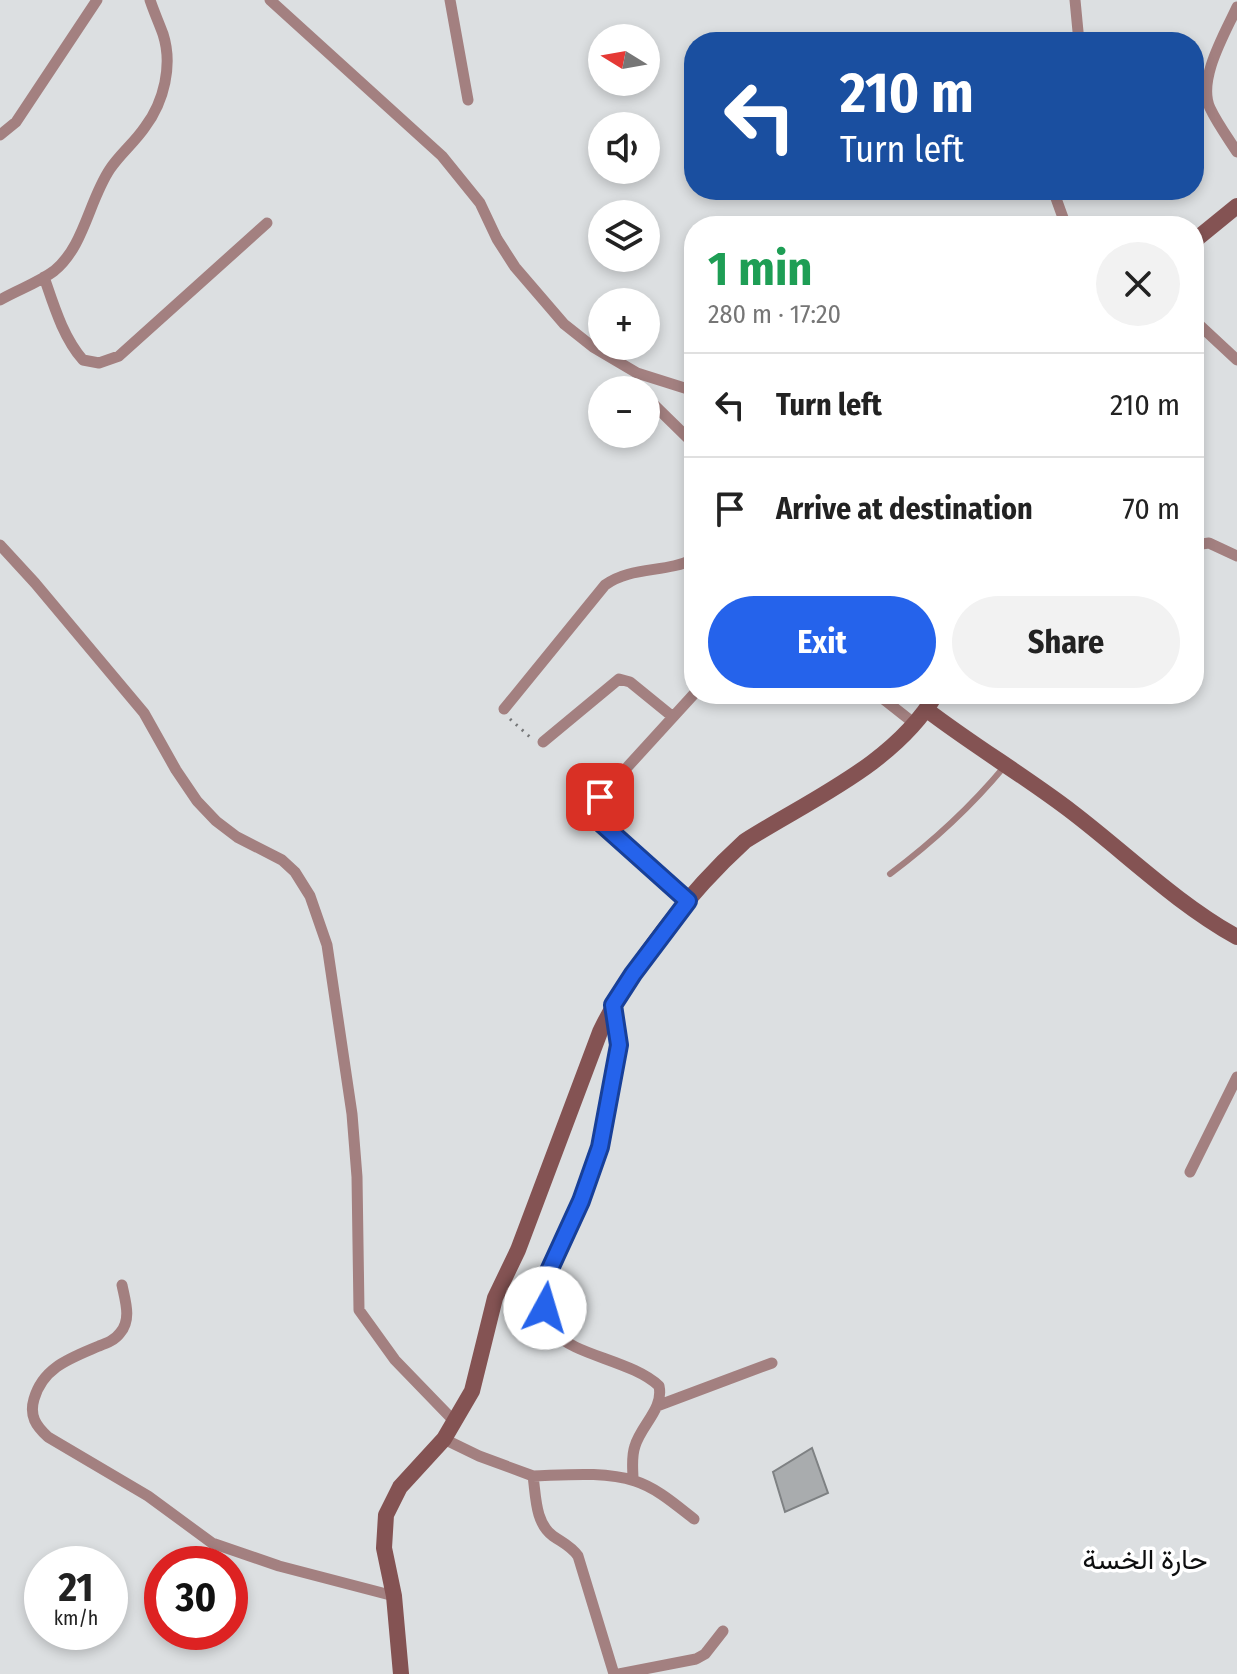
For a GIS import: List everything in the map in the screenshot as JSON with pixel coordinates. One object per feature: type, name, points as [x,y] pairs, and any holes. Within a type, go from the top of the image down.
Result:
[{"type":"main road","points":[[1204,233],[1237,206]]},
{"type":"main road","points":[[401,1674],[394,1596],[384,1548],[386,1515],[400,1487],[444,1439],[472,1391],[495,1298],[518,1250],[613,1005],[688,901],[745,841],[854,774],[915,724],[930,704]]},
{"type":"main road","points":[[927,710],[1073,813],[1163,888],[1237,937]]},
{"type":"street","points":[[0,135],[16,122],[97,0]]},
{"type":"street","points":[[0,300],[56,270],[70,251],[110,168],[145,128],[158,107],[165,83],[167,56],[164,36],[150,0]]},
{"type":"street","points":[[270,0],[442,156],[480,203],[515,267],[564,324],[593,347],[637,373],[684,388]]},
{"type":"street","points":[[450,0],[468,100]]},
{"type":"street","points":[[1075,0],[1078,32]]},
{"type":"street","points":[[1237,7],[1210,67],[1206,94],[1209,107],[1237,152]]},
{"type":"street","points":[[44,277],[57,316],[77,353],[83,360],[108,361],[119,356],[267,223]]},
{"type":"street","points":[[1204,329],[1237,360]]},
{"type":"street","points":[[660,411],[684,434]]},
{"type":"street","points":[[1204,544],[1237,556]]},
{"type":"street","points":[[0,545],[144,713],[197,801],[237,837],[282,860],[295,872],[310,896],[327,945],[352,1114],[357,1177],[359,1310],[395,1360],[454,1421]]},
{"type":"street","points":[[504,709],[605,585],[623,574],[672,568],[684,563]]},
{"type":"street","points":[[543,742],[619,679],[630,682],[673,717]]},
{"type":"street","points":[[685,704],[600,797],[596,809],[602,824],[688,901]]},
{"type":"street","points":[[890,704],[915,724]]},
{"type":"street","points":[[613,1005],[619,1045],[600,1147],[581,1201],[548,1273],[544,1292],[545,1308],[554,1332],[564,1341],[638,1371],[655,1382],[660,1390],[657,1406],[635,1447],[633,1480]]},
{"type":"street","points":[[1190,1172],[1237,1077]]},
{"type":"street","points":[[122,1285],[127,1314],[123,1330],[110,1341],[50,1370],[34,1397],[32,1408],[38,1428],[148,1496],[212,1543],[279,1566],[394,1596]]},
{"type":"street","points":[[657,1406],[772,1363]]},
{"type":"street","points":[[444,1439],[533,1476],[589,1475],[633,1480],[662,1495],[694,1519]]},
{"type":"street","points":[[533,1476],[541,1522],[573,1548],[578,1556],[617,1674],[696,1659],[705,1654],[723,1631]]},
{"type":"lane","points":[[890,874],[934,841],[980,796],[1005,766]]},
{"type":"path","points":[[504,709],[514,726],[535,741],[543,742]]},
{"type":"building","points":[[812,1448],[828,1493],[785,1512],[773,1472]]},
{"type":"district","name":"حارة الخسة","points":[[1145,1559]]},
{"type":"route","points":[[545,1308],[548,1273],[581,1201],[600,1147],[619,1045],[613,1005],[688,901],[602,824],[596,809],[600,797]]}]
